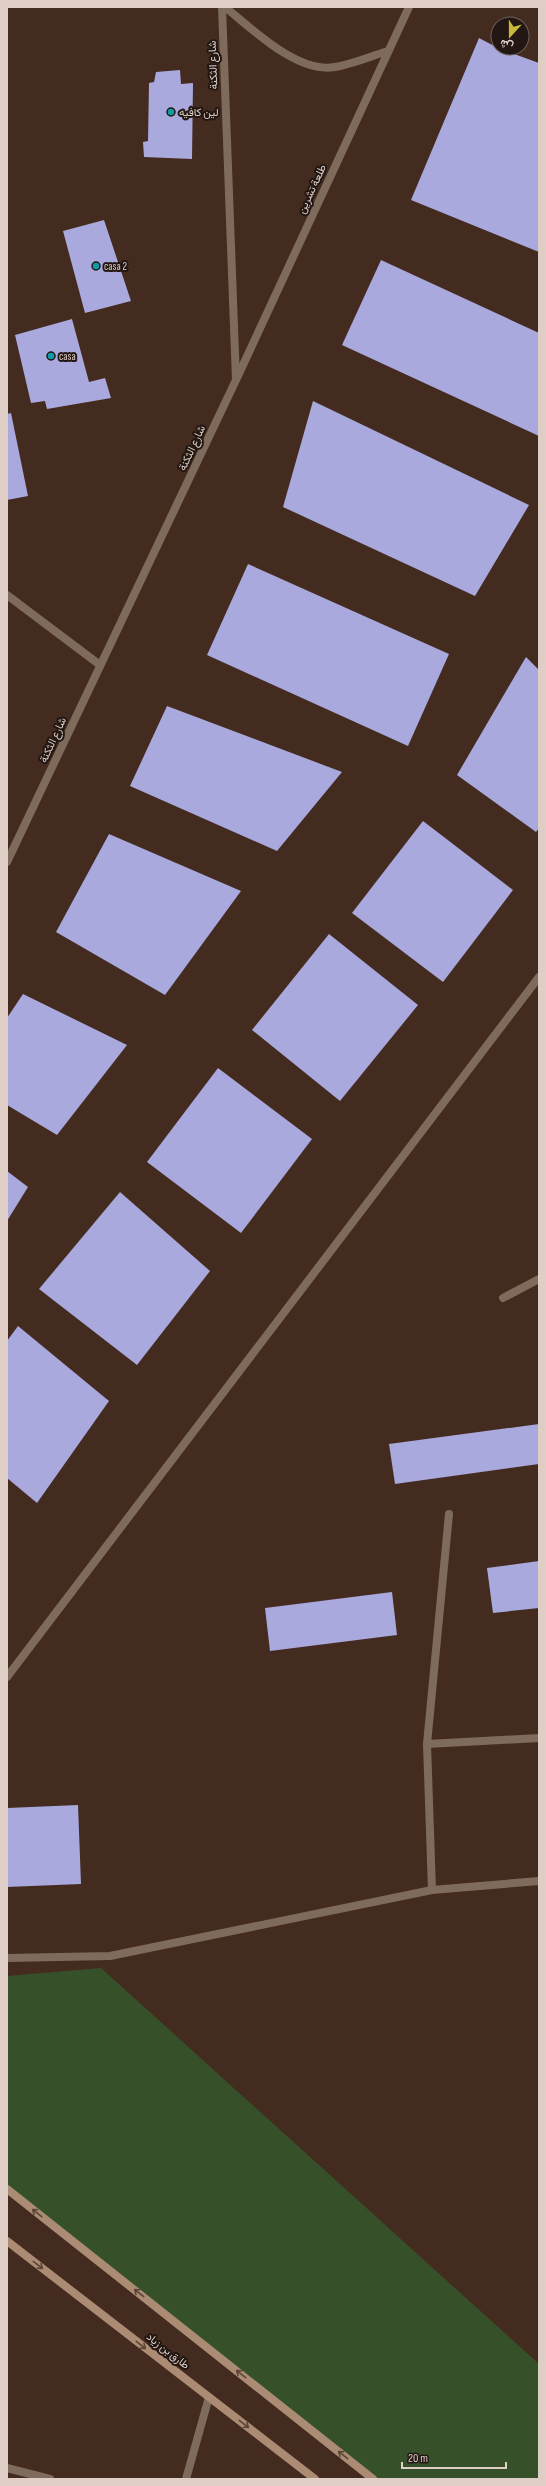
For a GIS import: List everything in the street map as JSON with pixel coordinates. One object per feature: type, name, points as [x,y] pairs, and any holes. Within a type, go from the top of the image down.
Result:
[{"type":"main road","points":[[7,2189],[373,2479]]},
{"type":"main road","name":"طارق بن زياد","points":[[7,2241],[315,2479]]},
{"type":"street","name":"شارع الثكنة","points":[[7,862],[236,380],[222,7]]},
{"type":"street","points":[[225,7],[266,41],[301,63],[334,67],[388,51]]},
{"type":"street","name":"طلعة تشرين","points":[[236,380],[408,7]]},
{"type":"street","points":[[7,595],[100,665]]},
{"type":"street","points":[[7,1677],[539,977]]},
{"type":"street","points":[[503,1298],[539,1279]]},
{"type":"street","points":[[432,1890],[427,1744],[449,1514]]},
{"type":"street","points":[[427,1744],[539,1738]]},
{"type":"street","points":[[7,1958],[110,1956],[432,1890],[539,1882]]},
{"type":"street","points":[[186,2479],[209,2397]]},
{"type":"street","points":[[7,2468],[50,2479]]},
{"type":"green space","points":[[101,1968],[539,2364],[539,2479],[373,2479],[7,2189],[7,1976]]},
{"type":"building","points":[[479,38],[490,44],[490,56],[520,56],[539,63],[539,252],[411,200]]},
{"type":"building","name":"لين كافيه","points":[[180,70],[181,84],[193,83],[192,159],[144,157],[143,142],[148,141],[149,83],[154,82],[156,72]]},
{"type":"building","name":"casa 2","points":[[104,220],[131,301],[85,313],[63,231]]},
{"type":"building","points":[[381,260],[539,333],[539,436],[342,345]]},
{"type":"building","name":"casa","points":[[72,319],[89,382],[105,378],[111,398],[47,409],[45,401],[31,403],[15,335]]},
{"type":"building","points":[[313,401],[529,505],[475,596],[283,507]]},
{"type":"building","points":[[11,413],[28,496],[7,500],[7,414]]},
{"type":"building","points":[[248,564],[449,654],[408,746],[207,655]]},
{"type":"building","points":[[526,657],[539,670],[539,828],[536,832],[457,775]]},
{"type":"building","points":[[167,706],[342,772],[277,851],[130,786]]},
{"type":"building","points":[[423,821],[513,890],[443,982],[352,913]]},
{"type":"building","points":[[109,834],[241,891],[165,995],[56,932]]},
{"type":"building","points":[[329,934],[418,1005],[340,1101],[252,1030]]},
{"type":"building","points":[[23,994],[127,1045],[57,1135],[7,1105],[7,1018]]},
{"type":"building","points":[[218,1068],[312,1139],[241,1233],[147,1162]]},
{"type":"building","points":[[7,1171],[28,1187],[7,1221]]},
{"type":"building","points":[[120,1192],[210,1271],[137,1365],[39,1289]]},
{"type":"building","points":[[18,1326],[109,1401],[37,1503],[7,1478],[7,1341]]},
{"type":"building","points":[[539,1424],[539,1464],[395,1484],[389,1444]]},
{"type":"building","points":[[539,1561],[539,1608],[493,1613],[487,1568]]},
{"type":"building","points":[[392,1592],[397,1635],[270,1651],[265,1608]]},
{"type":"building","points":[[78,1805],[81,1884],[7,1887],[7,1808]]},
{"type":"place","name":"لين كافيه","points":[[171,112]]},
{"type":"place","name":"casa 2","points":[[96,266]]},
{"type":"place","name":"casa","points":[[51,356]]}]
